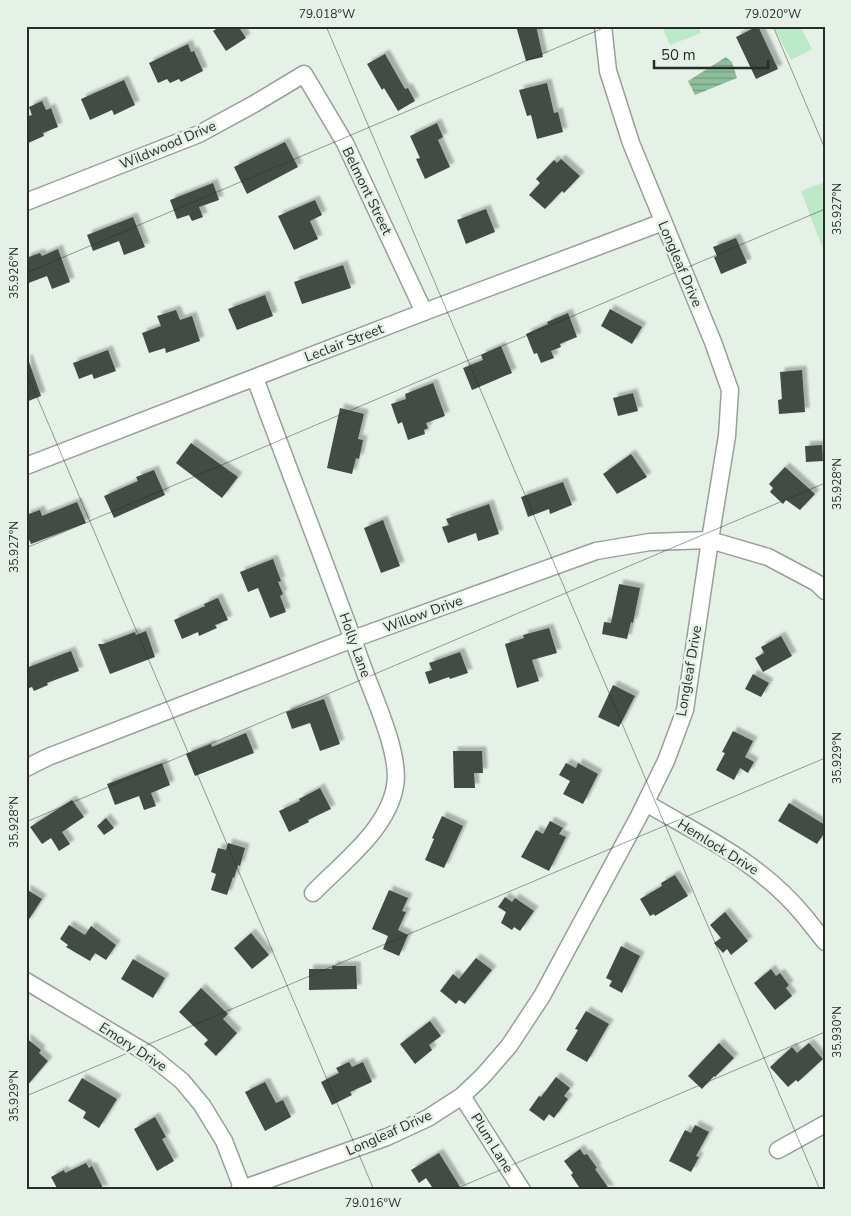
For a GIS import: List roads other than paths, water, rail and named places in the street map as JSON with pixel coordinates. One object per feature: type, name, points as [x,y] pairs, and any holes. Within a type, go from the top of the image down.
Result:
[{"type":"street","name":"Longleaf Drive","points":[[241,1189],[387,1137],[428,1118],[462,1096],[509,1046],[542,996],[646,803],[666,761],[685,710],[727,436],[730,390],[630,143],[608,71],[603,26]]},
{"type":"street","name":"Wildwood Drive","points":[[26,202],[199,134],[304,74]]},
{"type":"street","name":"Belmont Street","points":[[304,74],[345,143],[424,312]]},
{"type":"street","name":"Leclair Street","points":[[26,466],[663,222]]},
{"type":"street","name":"Holly Lane","points":[[255,378],[386,729],[395,762],[396,786],[387,811],[371,835],[313,892]]},
{"type":"street","name":"Willow Drive","points":[[26,768],[48,757],[353,639],[596,551],[650,542],[710,540],[768,557],[817,583],[825,591]]},
{"type":"street","name":"Hemlock Drive","points":[[646,803],[732,852],[765,876],[793,903],[825,942]]},
{"type":"street","name":"Emory Drive","points":[[26,981],[150,1055],[182,1081],[202,1105],[224,1141],[241,1189]]},
{"type":"street","name":"Plum Lane","points":[[462,1096],[522,1190]]},
{"type":"street","points":[[778,1150],[825,1124]]}]
